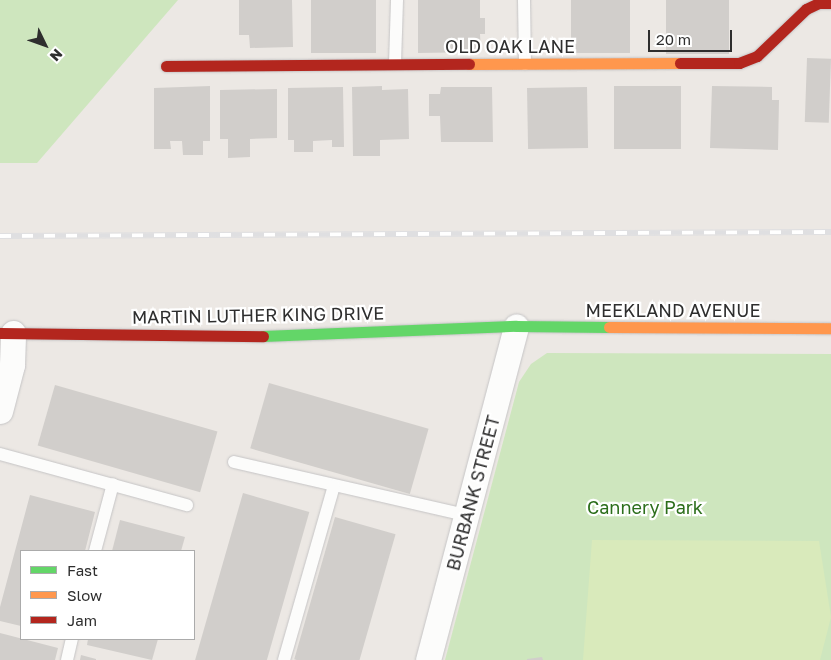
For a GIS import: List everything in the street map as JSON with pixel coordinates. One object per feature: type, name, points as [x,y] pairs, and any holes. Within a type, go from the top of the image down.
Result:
[{"type":"street","name":"OLD OAK LANE","points":[[166,66],[738,63],[758,56],[806,9],[820,3],[831,3]]},
{"type":"street","name":"MEEKLAND AVENUE","points":[[516,326],[831,328]]},
{"type":"street","name":"MARTIN LUTHER KING DRIVE","points":[[7,333],[270,336],[516,326]]},
{"type":"street","name":"BURBANK STREET","points":[[428,660],[516,326]]},
{"type":"street","points":[[0,411],[12,365],[7,333]]},
{"type":"lane","points":[[394,64],[397,0]]},
{"type":"lane","points":[[524,0],[525,64]]},
{"type":"lane","points":[[0,454],[187,505]]},
{"type":"lane","points":[[234,462],[466,515]]},
{"type":"lane","points":[[95,550],[113,484]]},
{"type":"lane","points":[[284,660],[334,486]]},
{"type":"lane","points":[[67,660],[72,640]]},
{"type":"green space","points":[[0,0],[178,0],[37,163],[0,163]]},
{"type":"green space","name":"Cannery Park","points":[[547,353],[831,354],[831,660],[445,660],[519,382],[531,364]]},
{"type":"green space","points":[[592,540],[819,541],[831,617],[820,660],[583,660]]},
{"type":"building","points":[[239,0],[292,0],[293,47],[250,48],[249,35],[239,35]]},
{"type":"building","points":[[311,0],[376,0],[376,53],[311,53]]},
{"type":"building","points":[[418,0],[480,0],[480,18],[485,18],[485,34],[480,34],[481,52],[418,53]]},
{"type":"building","points":[[571,0],[630,0],[630,53],[571,53]]},
{"type":"building","points":[[666,0],[729,0],[729,54],[666,54]]},
{"type":"building","points":[[807,58],[831,59],[829,123],[805,122]]},
{"type":"building","points":[[210,86],[210,141],[203,141],[203,155],[183,155],[182,141],[170,141],[171,149],[154,149],[154,88]]},
{"type":"building","points":[[382,86],[382,90],[408,89],[409,139],[380,140],[380,156],[353,156],[352,87]]},
{"type":"building","points":[[614,86],[681,86],[681,149],[614,149]]},
{"type":"building","points":[[712,86],[772,87],[772,100],[779,100],[778,150],[710,148]]},
{"type":"building","points":[[343,87],[344,147],[332,147],[332,140],[313,141],[313,152],[294,152],[294,140],[288,140],[288,88]]},
{"type":"building","points":[[441,87],[492,87],[493,142],[441,142],[440,116],[429,116],[429,94],[440,94]]},
{"type":"building","points":[[587,87],[588,148],[528,149],[527,88]]},
{"type":"building","points":[[277,89],[277,138],[250,139],[250,157],[228,158],[228,139],[220,139],[220,90]]},
{"type":"building","points":[[269,383],[429,429],[410,494],[250,448]]},
{"type":"building","points":[[55,385],[217,432],[200,492],[38,446]]},
{"type":"building","points":[[243,493],[309,512],[267,660],[195,660]]},
{"type":"building","points":[[30,495],[95,512],[85,550],[20,550],[20,626],[0,621],[0,607]]},
{"type":"building","points":[[335,517],[396,534],[360,660],[294,659]]},
{"type":"building","points":[[120,520],[185,537],[181,550],[112,550]]},
{"type":"building","points":[[0,633],[20,638],[20,640],[58,648],[55,660],[0,660]]},
{"type":"building","points":[[88,640],[158,640],[152,660],[87,645]]},
{"type":"building","points":[[81,655],[96,659],[96,660],[80,660]]},
{"type":"building","points":[[542,657],[543,660],[527,660],[527,659]]},
{"type":"railway","points":[[0,236],[831,232]]},
{"type":"traffic: fast","points":[[263,336],[516,326],[609,327]]},
{"type":"traffic: slow","points":[[469,64],[680,63]]},
{"type":"traffic: slow","points":[[609,327],[831,328]]},
{"type":"traffic: jam","points":[[680,63],[739,63],[757,56],[806,9],[819,3],[831,3]]},
{"type":"traffic: jam","points":[[166,66],[469,64]]},
{"type":"traffic: jam","points":[[0,333],[263,336]]}]
